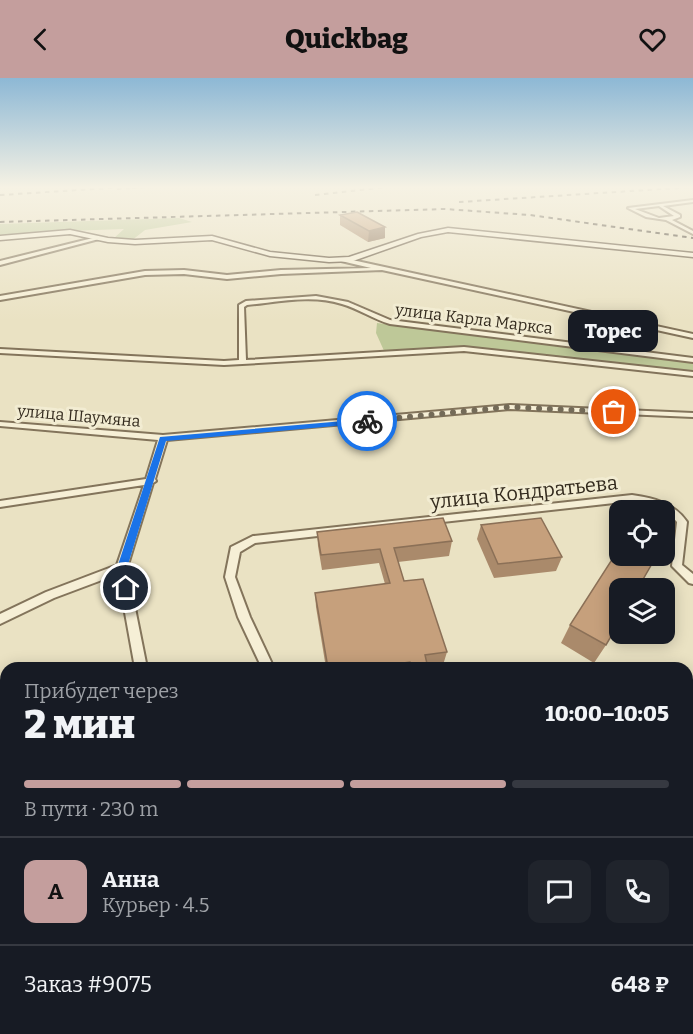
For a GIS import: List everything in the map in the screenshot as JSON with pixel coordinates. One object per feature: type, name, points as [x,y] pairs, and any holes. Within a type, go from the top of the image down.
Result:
[{"type":"main road","points":[[0,238],[70,232],[97,238],[135,242],[212,238],[270,254],[344,260],[420,235],[439,232]]},
{"type":"main road","points":[[464,232],[693,255]]},
{"type":"street","points":[[0,263],[97,238]]},
{"type":"street","points":[[344,260],[693,336]]},
{"type":"street","points":[[0,298],[145,273],[184,272],[227,277],[281,272],[380,269]]},
{"type":"street","name":"улица Карла Маркса","points":[[243,362],[241,306],[246,303],[316,299],[345,303],[373,317],[390,322],[693,360]]},
{"type":"street","name":"улица Карла Маркса","points":[[0,351],[243,362],[464,349],[693,374]]},
{"type":"street","name":"улица Шаумяна","points":[[0,424],[163,438],[510,407],[693,415]]},
{"type":"street","points":[[140,662],[122,568],[163,438]]},
{"type":"street","points":[[0,504],[151,481]]},
{"type":"street","name":"улица Кондратьева","points":[[265,662],[244,616],[230,577],[234,552],[254,540],[297,533],[632,498],[652,501],[674,511],[682,522],[677,566],[693,580]]},
{"type":"street","points":[[0,619],[50,595],[122,568]]},
{"type":"green space","points":[[0,232],[60,232],[0,237]]},
{"type":"green space","points":[[121,232],[143,232],[131,241],[113,239]]},
{"type":"green space","points":[[377,323],[693,363],[693,373],[478,349],[385,353],[376,333]]},
{"type":"building","points":[[443,518],[452,541],[394,548],[404,581],[423,579],[447,652],[425,655],[427,662],[327,662],[315,593],[390,583],[380,549],[321,555],[317,532]]},
{"type":"building","points":[[541,518],[562,557],[498,564],[481,525]]},
{"type":"building","points":[[609,564],[609,566],[651,566],[644,578],[609,578],[609,640],[606,645],[570,625]]},
{"type":"railway","points":[[648,232],[693,238]]},
{"type":"way so far","points":[[367,421],[510,407],[614,412]]},
{"type":"place","name":"Торес","points":[[614,412]]},
{"type":"route","points":[[126,588],[122,568],[163,438],[367,421]]}]
